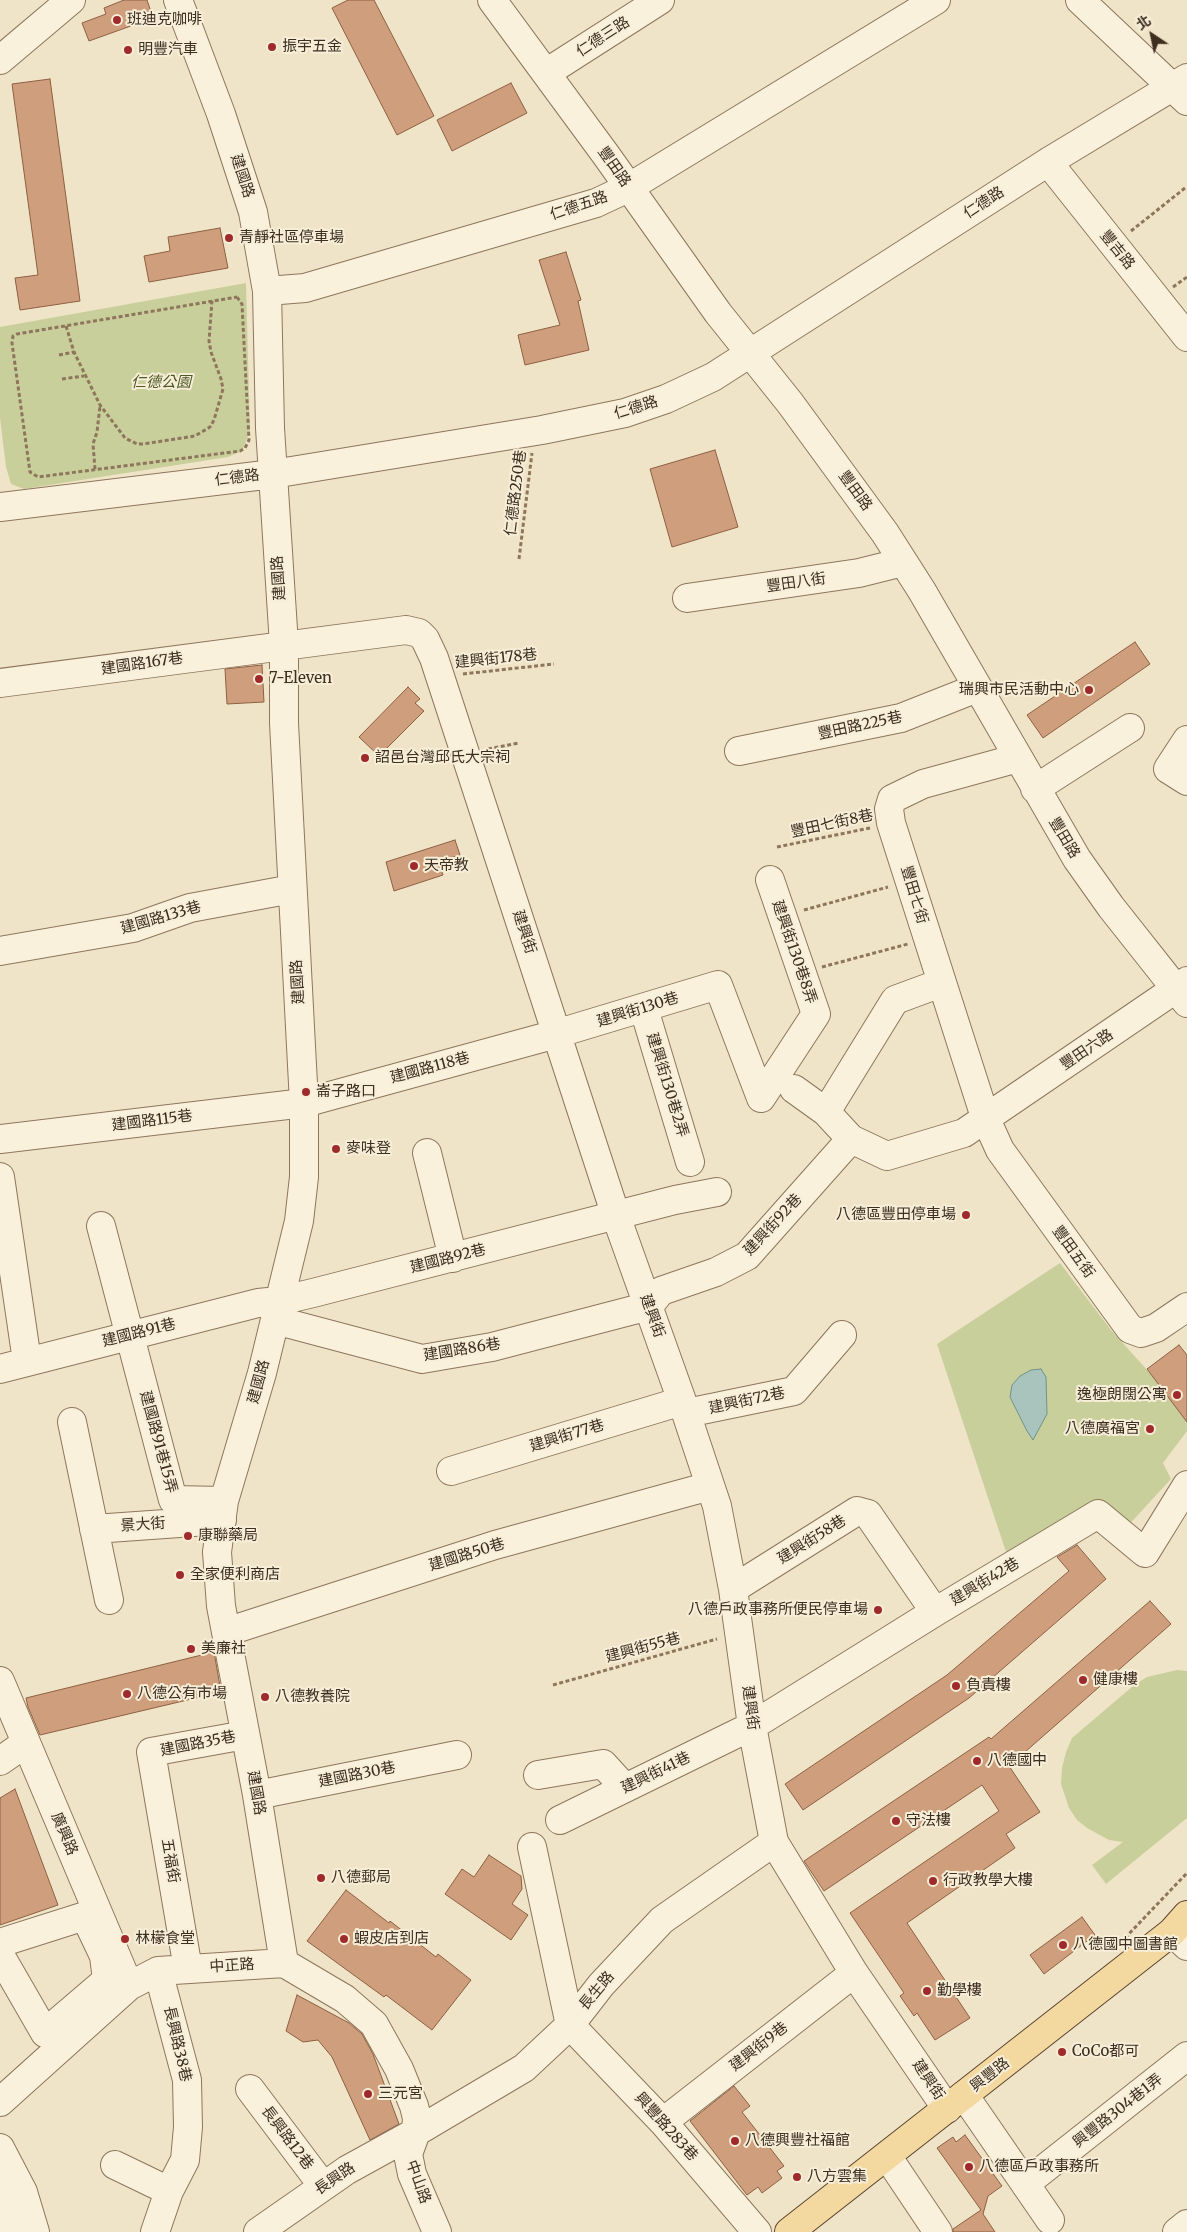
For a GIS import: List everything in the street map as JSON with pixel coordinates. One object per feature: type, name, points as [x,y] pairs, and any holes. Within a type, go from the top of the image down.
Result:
[{"type":"main road","name":"興豐路","points":[[789,2232],[956,2102],[1182,1931]]},
{"type":"street","points":[[0,60],[71,0]]},
{"type":"street","name":"建國路","points":[[178,0],[221,114],[254,212],[267,291],[273,474],[284,645],[284,723],[304,1102],[304,1177],[299,1221],[250,1417],[223,1510],[218,1552],[226,1632],[284,1963]]},
{"type":"street","name":"豐田路","points":[[492,0],[718,313],[856,491],[922,590],[1077,860],[1111,907],[1183,991]]},
{"type":"street","name":"仁德三路","points":[[546,73],[660,0]]},
{"type":"street","name":"仁德五路","points":[[267,291],[305,288],[596,203],[628,188],[936,0]]},
{"type":"street","points":[[1080,0],[1182,89]]},
{"type":"street","name":"仁德路","points":[[0,507],[273,474],[535,431],[625,414],[666,399],[713,377],[1048,162],[1182,89]]},
{"type":"street","name":"豐吉路","points":[[1048,162],[1187,337]]},
{"type":"street","name":"豐田八街","points":[[688,598],[860,573],[903,562]]},
{"type":"street","name":"建興街","points":[[284,645],[406,630],[419,633],[425,639],[440,676],[616,1216],[649,1306],[717,1506],[733,1589],[752,1726],[774,1842],[854,1972],[956,2102],[1026,2184],[1050,2220]]},
{"type":"street","name":"建國路167巷","points":[[0,683],[284,645]]},
{"type":"street","name":"豐田路225巷","points":[[739,751],[901,718],[977,688]]},
{"type":"street","points":[[1035,789],[1130,728]]},
{"type":"street","points":[[1178,775],[1187,740]]},
{"type":"street","name":"豐田七街","points":[[985,1117],[909,881],[891,823],[889,809],[892,799],[923,784],[1018,758]]},
{"type":"street","name":"建興街130巷8弄","points":[[718,985],[761,1098],[816,1014],[770,880]]},
{"type":"street","name":"建國路133巷","points":[[0,951],[133,928],[190,908],[292,889]]},
{"type":"street","points":[[826,1112],[894,1000],[941,983]]},
{"type":"street","name":"建興街130巷","points":[[557,1034],[718,985]]},
{"type":"street","name":"豐田六路","points":[[851,1139],[887,1156],[964,1133],[985,1117],[1183,991]]},
{"type":"street","name":"建興街130巷2弄","points":[[644,1008],[690,1162]]},
{"type":"street","name":"建國路118巷","points":[[304,1102],[557,1034]]},
{"type":"street","points":[[794,1089],[826,1112],[851,1139]]},
{"type":"street","name":"建國路115巷","points":[[0,1139],[304,1102]]},
{"type":"street","name":"豐田五街","points":[[985,1117],[1000,1150],[1130,1329],[1141,1333],[1156,1328],[1187,1307]]},
{"type":"street","name":"建興街92巷","points":[[649,1306],[661,1291],[716,1272],[747,1256],[851,1139]]},
{"type":"street","points":[[428,1153],[453,1258]]},
{"type":"street","points":[[0,1177],[28,1361]]},
{"type":"street","name":"建國路92巷","points":[[277,1311],[453,1258],[674,1200],[716,1192]]},
{"type":"street","points":[[101,1226],[130,1335]]},
{"type":"street","name":"建國路91巷","points":[[0,1368],[258,1303],[277,1311]]},
{"type":"street","name":"建國路86巷","points":[[277,1311],[422,1359],[492,1347],[649,1306]]},
{"type":"street","name":"建國路91巷15弄","points":[[130,1335],[174,1500],[223,1510]]},
{"type":"street","name":"建興街72巷","points":[[684,1407],[794,1391],[842,1335]]},
{"type":"street","name":"建興街77巷","points":[[452,1472],[684,1407]]},
{"type":"street","points":[[72,1422],[109,1600]]},
{"type":"street","name":"建興街42巷","points":[[752,1726],[935,1612],[1098,1514],[1145,1553],[1187,1485]]},
{"type":"street","name":"建國路50巷","points":[[226,1632],[495,1545],[710,1486]]},
{"type":"street","name":"景大街","points":[[94,1529],[223,1510]]},
{"type":"street","name":"建興街58巷","points":[[733,1589],[857,1511],[868,1514],[935,1612]]},
{"type":"street","name":"廣興路","points":[[0,1681],[129,1986]]},
{"type":"street","name":"建興街41巷","points":[[560,1820],[752,1726]]},
{"type":"street","name":"建國路35巷","points":[[151,1752],[245,1735]]},
{"type":"street","points":[[0,1761],[26,1743]]},
{"type":"street","name":"五福街","points":[[151,1752],[188,1969]]},
{"type":"street","name":"建國路30巷","points":[[256,1795],[457,1756]]},
{"type":"street","points":[[538,1775],[603,1764],[625,1788]]},
{"type":"street","name":"長生路","points":[[416,2132],[524,2068],[570,2025],[601,1985],[662,1920],[774,1842]]},
{"type":"street","points":[[532,1847],[570,2025]]},
{"type":"street","points":[[0,1943],[85,1916],[104,1956],[107,1980],[45,2033],[0,1955]]},
{"type":"street","points":[[284,1963],[345,1999],[374,2024],[399,2069],[410,2097],[417,2118],[416,2132]]},
{"type":"street","name":"中正路","points":[[0,2102],[129,1986],[158,1971],[284,1963]]},
{"type":"street","name":"長興路38巷","points":[[155,2232],[169,2191],[185,2160],[188,2127],[186,2080],[158,1971]]},
{"type":"street","name":"建興街9巷","points":[[663,2122],[854,1972]]},
{"type":"street","name":"興豐路283巷","points":[[570,2025],[663,2122],[757,2232]]},
{"type":"street","name":"興豐路304巷1弄","points":[[1026,2184],[1187,2056]]},
{"type":"street","name":"長興路12巷","points":[[250,2089],[323,2186]]},
{"type":"street","name":"長興路","points":[[258,2232],[362,2161],[416,2132]]},
{"type":"street","name":"中山路","points":[[416,2132],[408,2154],[412,2174],[437,2232]]},
{"type":"street","points":[[0,2148],[24,2192],[35,2232]]},
{"type":"street","points":[[887,2156],[938,2232]]},
{"type":"street","points":[[115,2165],[169,2191]]},
{"type":"street","points":[[0,2187],[8,2199],[13,2232]]},
{"type":"street","points":[[1177,2232],[1187,2224]]},
{"type":"path","points":[[1113,245],[1185,188]]},
{"type":"path","points":[[236,297],[242,304],[249,440],[245,448],[240,451],[38,477],[30,472],[12,340],[17,334],[66,326],[236,297]]},
{"type":"path","points":[[66,326],[84,376],[100,405],[125,438],[137,444],[194,436],[210,427],[220,406],[223,389],[209,341],[212,302]]},
{"type":"path","points":[[59,354],[74,352]]},
{"type":"path","points":[[62,379],[84,376]]},
{"type":"path","points":[[95,469],[93,444],[97,432],[100,405]]},
{"type":"path","name":"仁德路250巷","points":[[519,559],[535,431]]},
{"type":"path","name":"建興街178巷","points":[[440,676],[554,664]]},
{"type":"path","points":[[465,753],[519,743]]},
{"type":"path","name":"豐田七街8巷","points":[[777,848],[891,823]]},
{"type":"path","points":[[801,910],[909,881]]},
{"type":"path","points":[[819,968],[928,939]]},
{"type":"path","name":"建興街55巷","points":[[552,1685],[739,1633]]},
{"type":"path","points":[[1121,1942],[1187,1873]]},
{"type":"green space","name":"仁德公園","points":[[246,283],[250,431],[242,451],[228,457],[24,489],[11,484],[6,467],[0,418],[0,327]]},
{"type":"green space","points":[[1060,1263],[1111,1330],[1187,1414],[1187,1431],[1163,1463],[1171,1479],[1125,1529],[1090,1503],[1008,1558],[937,1344]]},
{"type":"green space","points":[[1177,1670],[1187,1671],[1187,1818],[1106,1884],[1092,1865],[1123,1842],[1109,1840],[1087,1828],[1077,1820],[1069,1808],[1061,1784],[1066,1752],[1072,1738],[1133,1686],[1147,1677]]},
{"type":"water","points":[[1041,1369],[1046,1377],[1047,1414],[1033,1440],[1010,1397],[1012,1385],[1020,1376],[1031,1370]]},
{"type":"building","name":"班迪克咖啡","points":[[124,0],[147,0],[153,18],[89,41],[82,23],[106,14],[104,8]]},
{"type":"building","points":[[348,0],[374,0],[434,116],[397,135],[332,8]]},
{"type":"building","points":[[50,79],[80,301],[20,310],[15,278],[38,275],[12,84]]},
{"type":"building","points":[[511,83],[527,113],[452,151],[437,120]]},
{"type":"building","points":[[220,228],[228,268],[149,282],[144,256],[170,251],[168,237]]},
{"type":"building","points":[[566,252],[581,300],[578,301],[589,350],[525,365],[518,335],[560,325],[539,260]]},
{"type":"building","points":[[715,450],[738,527],[672,547],[650,469]]},
{"type":"building","name":"瑞興市民活動中心","points":[[1135,642],[1150,664],[1043,738],[1027,715]]},
{"type":"building","points":[[262,665],[264,702],[227,704],[225,669]]},
{"type":"building","points":[[408,687],[420,699],[415,703],[424,711],[379,756],[359,737]]},
{"type":"building","name":"天帝教","points":[[455,840],[460,855],[438,862],[443,875],[394,891],[386,862]]},
{"type":"building","name":"逸極朗闊公寓","points":[[1179,1345],[1187,1355],[1187,1422],[1147,1369]]},
{"type":"building","name":"負責樓","points":[[1077,1545],[1106,1579],[969,1698],[803,1810],[785,1784],[947,1675],[1069,1571],[1057,1557]]},
{"type":"building","points":[[1150,1601],[1171,1624],[1009,1766],[1040,1812],[1006,1834],[1015,1848],[907,1923],[970,2018],[935,2040],[917,2013],[914,2016],[900,1996],[904,1993],[850,1913],[999,1811],[982,1785],[824,1891],[804,1861],[989,1737],[991,1739]]},
{"type":"building","name":"八德公有市場","points":[[214,1652],[221,1692],[40,1735],[28,1707],[26,1698]]},
{"type":"building","points":[[15,1789],[58,1905],[0,1925],[0,1798]]},
{"type":"building","points":[[489,1855],[521,1876],[522,1889],[512,1904],[528,1915],[511,1940],[445,1894],[462,1869],[474,1877]]},
{"type":"building","points":[[346,1890],[436,1957],[438,1954],[471,1980],[432,2030],[386,1995],[384,1997],[307,1941]]},
{"type":"building","name":"八德國中圖書館","points":[[1082,1917],[1095,1935],[1044,1974],[1030,1955]]},
{"type":"building","name":"三元宮","points":[[297,1995],[349,2023],[362,2034],[373,2054],[399,2124],[370,2140],[332,2057],[318,2040],[303,2042],[286,2031]]},
{"type":"building","name":"八德興豐社福館","points":[[734,2086],[750,2106],[742,2112],[784,2166],[777,2171],[782,2178],[762,2193],[758,2187],[747,2195],[690,2121]]},
{"type":"building","name":"八德區戶政事務所","points":[[965,2135],[1002,2186],[988,2196],[983,2214],[995,2232],[953,2232],[953,2229],[981,2210],[937,2148],[953,2137],[956,2142]]},
{"type":"place","name":"班迪克咖啡","points":[[117,20]]},
{"type":"place","name":"振宇五金","points":[[272,47]]},
{"type":"place","name":"明豐汽車","points":[[128,50]]},
{"type":"place","name":"青靜社區停車場","points":[[229,238]]},
{"type":"place","name":"7-Eleven","points":[[259,679]]},
{"type":"place","name":"瑞興市民活動中心","points":[[1089,690]]},
{"type":"place","name":"詔邑台灣邱氏大宗祠","points":[[365,758]]},
{"type":"place","name":"天帝教","points":[[414,866]]},
{"type":"place","name":"崙子路口","points":[[306,1092]]},
{"type":"place","name":"麥味登","points":[[336,1149]]},
{"type":"place","name":"八德區豐田停車場","points":[[966,1215]]},
{"type":"place","name":"逸極朗闊公寓","points":[[1177,1395]]},
{"type":"place","name":"八德廣福宮","points":[[1150,1429]]},
{"type":"place","name":"康聯藥局","points":[[188,1536]]},
{"type":"place","name":"全家便利商店","points":[[180,1575]]},
{"type":"place","name":"八德戶政事務所便民停車場","points":[[878,1610]]},
{"type":"place","name":"美廉社","points":[[191,1649]]},
{"type":"place","name":"健康樓","points":[[1083,1680]]},
{"type":"place","name":"負責樓","points":[[956,1686]]},
{"type":"place","name":"八德公有市場","points":[[127,1694]]},
{"type":"place","name":"八德教養院","points":[[265,1697]]},
{"type":"place","name":"八德國中","points":[[977,1761]]},
{"type":"place","name":"守法樓","points":[[896,1821]]},
{"type":"place","name":"八德郵局","points":[[321,1878]]},
{"type":"place","name":"行政教學大樓","points":[[933,1881]]},
{"type":"place","name":"林檬食堂","points":[[125,1939]]},
{"type":"place","name":"蝦皮店到店","points":[[344,1939]]},
{"type":"place","name":"八德國中圖書館","points":[[1063,1945]]},
{"type":"place","name":"勤學樓","points":[[927,1991]]},
{"type":"place","name":"CoCo都可","points":[[1062,2052]]},
{"type":"place","name":"三元宮","points":[[368,2094]]},
{"type":"place","name":"八德興豐社福館","points":[[735,2141]]},
{"type":"place","name":"八德區戶政事務所","points":[[969,2167]]},
{"type":"place","name":"八方雲集","points":[[797,2177]]}]
